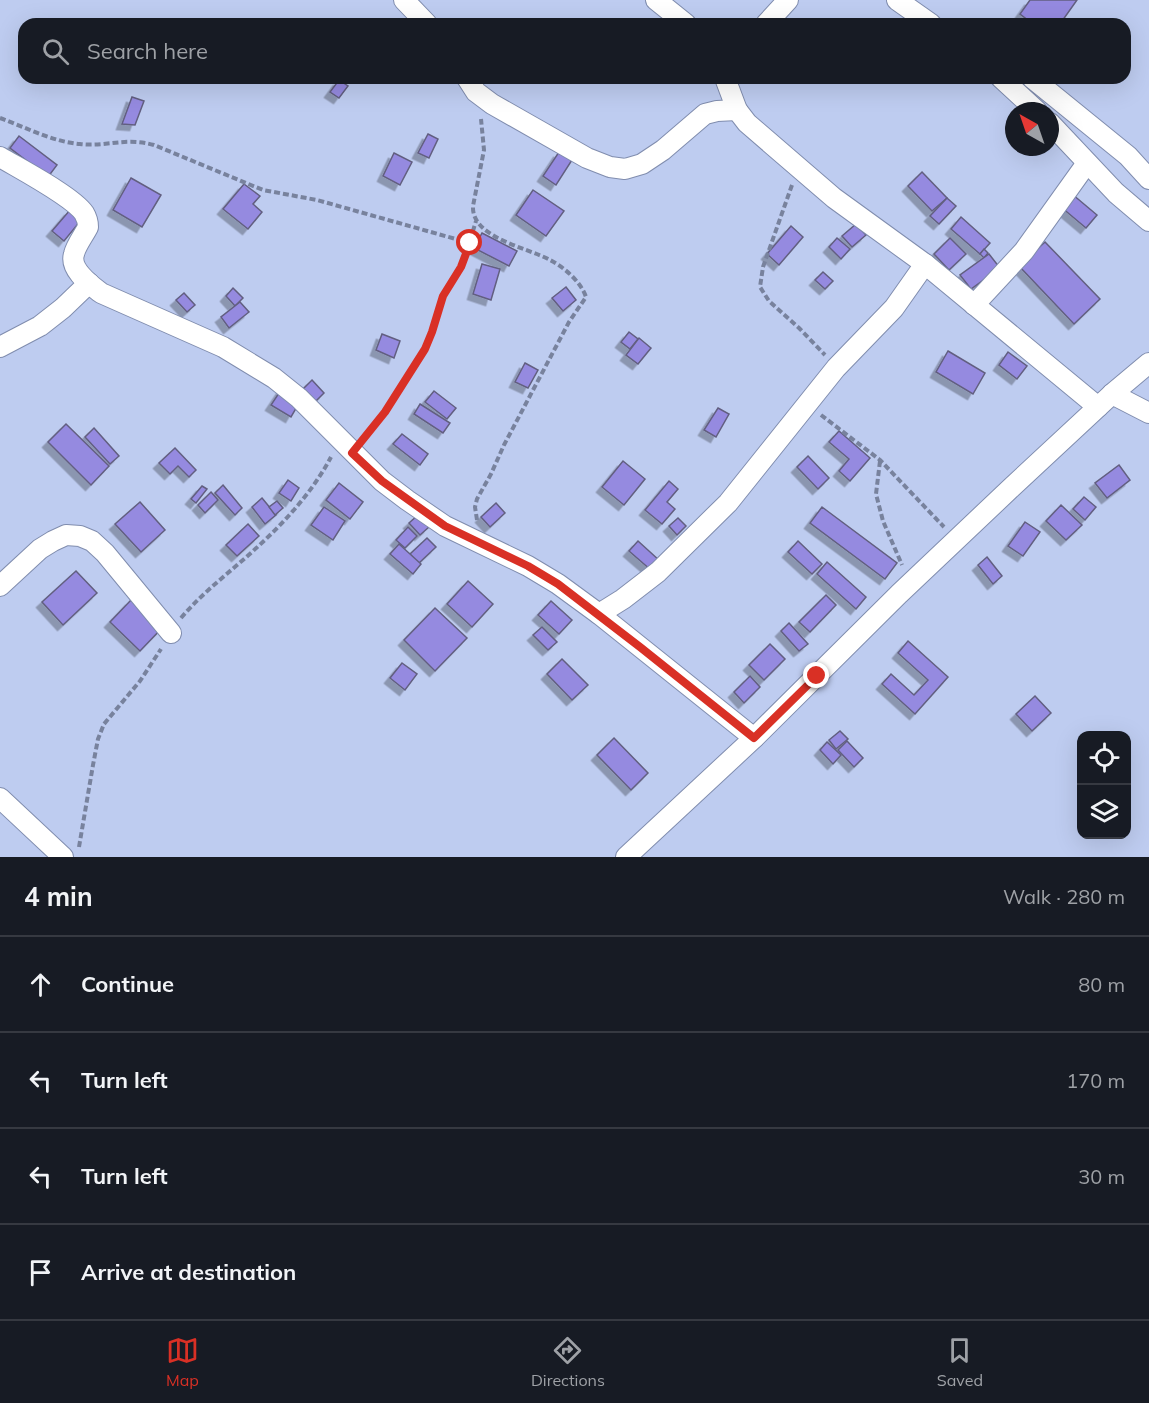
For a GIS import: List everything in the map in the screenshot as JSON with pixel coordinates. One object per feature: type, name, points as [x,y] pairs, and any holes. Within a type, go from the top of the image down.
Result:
[{"type":"street","points":[[404,0],[421,18]]},
{"type":"street","points":[[656,0],[678,18]]},
{"type":"street","points":[[772,18],[788,0]]},
{"type":"street","points":[[897,0],[922,18]]},
{"type":"street","points":[[727,84],[737,110],[747,123],[834,198],[1105,401],[1149,413]]},
{"type":"street","points":[[1008,84],[1027,102]]},
{"type":"street","points":[[1039,84],[1128,156],[1149,179]]},
{"type":"street","points":[[471,85],[492,104],[587,158],[610,167],[625,169],[642,164],[663,150],[705,114],[737,110]]},
{"type":"street","points":[[1059,133],[1116,193],[1149,221]]},
{"type":"street","points":[[0,157],[68,200],[84,214],[88,227],[74,254],[74,263],[89,283],[109,297],[223,347],[274,378],[299,398],[382,481],[407,500],[445,526],[538,572],[599,614],[754,738]]},
{"type":"street","points":[[974,304],[1030,243],[1087,163]]},
{"type":"street","points":[[599,614],[658,572],[728,503],[806,403],[894,308],[925,264]]},
{"type":"street","points":[[0,347],[40,326],[89,283]]},
{"type":"street","points":[[632,855],[911,582],[1105,401],[1149,363]]},
{"type":"street","points":[[0,586],[40,549],[66,535],[80,536],[92,541],[105,553],[171,633]]},
{"type":"street","points":[[0,798],[63,857]]},
{"type":"path","points":[[471,85],[483,126],[484,150],[472,214],[489,234],[549,259],[568,272],[586,297],[550,355],[477,499],[475,507],[482,545]]},
{"type":"path","points":[[0,118],[64,141],[81,144],[139,141],[263,190],[317,200],[470,243]]},
{"type":"path","points":[[798,167],[763,267],[760,287],[769,302],[799,328],[836,368]]},
{"type":"path","points":[[352,453],[385,412],[425,349],[443,296],[461,267],[476,221]]},
{"type":"path","points":[[806,403],[880,460],[957,540]]},
{"type":"path","points":[[880,460],[876,494],[892,545],[911,582]]},
{"type":"building","points":[[1030,0],[1077,0],[1064,18],[1025,18],[1020,14]]},
{"type":"building","points":[[336,84],[348,86],[339,98],[330,92]]},
{"type":"building","points":[[132,97],[144,101],[135,125],[122,124]]},
{"type":"building","points":[[428,134],[438,139],[429,158],[418,153]]},
{"type":"building","points":[[19,136],[57,165],[48,177],[10,148]]},
{"type":"building","points":[[559,152],[572,160],[556,185],[543,176]]},
{"type":"building","points":[[394,153],[412,162],[400,185],[383,176]]},
{"type":"building","points":[[922,172],[947,198],[932,211],[908,186]]},
{"type":"building","points":[[131,178],[161,195],[142,227],[113,210]]},
{"type":"building","points":[[244,184],[260,196],[253,204],[262,212],[248,229],[223,209]]},
{"type":"building","points":[[533,190],[564,211],[546,236],[516,215]]},
{"type":"building","points":[[1072,194],[1097,215],[1086,228],[1061,207]]},
{"type":"building","points":[[947,198],[956,206],[939,224],[930,216]]},
{"type":"building","points":[[70,210],[82,219],[64,241],[52,231]]},
{"type":"building","points":[[961,217],[990,243],[980,254],[951,229]]},
{"type":"building","points":[[856,224],[866,235],[852,247],[842,236]]},
{"type":"building","points":[[791,226],[803,237],[779,265],[767,254]]},
{"type":"building","points":[[482,233],[517,251],[509,266],[474,248]]},
{"type":"building","points":[[837,238],[850,249],[841,259],[829,247]]},
{"type":"building","points":[[950,238],[966,254],[949,270],[934,254]]},
{"type":"building","points":[[1045,242],[1100,299],[1074,324],[1019,266]]},
{"type":"building","points":[[984,249],[988,253],[984,258],[980,254]]},
{"type":"building","points":[[989,254],[1000,268],[971,289],[960,275]]},
{"type":"building","points":[[482,264],[500,269],[491,300],[473,294]]},
{"type":"building","points":[[823,272],[833,281],[825,289],[815,280]]},
{"type":"building","points":[[566,287],[576,300],[563,311],[552,298]]},
{"type":"building","points":[[233,288],[243,298],[235,306],[226,296]]},
{"type":"building","points":[[184,293],[195,305],[187,312],[176,300]]},
{"type":"building","points":[[240,302],[249,312],[229,328],[221,317]]},
{"type":"building","points":[[629,332],[638,339],[630,349],[621,342]]},
{"type":"building","points":[[382,334],[400,341],[394,358],[376,350]]},
{"type":"building","points":[[639,338],[651,348],[638,364],[626,355]]},
{"type":"building","points":[[948,351],[985,373],[973,394],[936,372]]},
{"type":"building","points":[[1008,352],[1027,366],[1017,379],[999,365]]},
{"type":"building","points":[[525,363],[538,370],[528,388],[515,382]]},
{"type":"building","points":[[312,380],[324,393],[315,402],[303,389]]},
{"type":"building","points":[[283,387],[302,398],[291,417],[271,405]]},
{"type":"building","points":[[434,391],[456,408],[447,419],[425,402]]},
{"type":"building","points":[[420,404],[450,423],[443,433],[414,414]]},
{"type":"building","points":[[718,408],[729,414],[716,437],[704,430]]},
{"type":"building","points":[[66,424],[109,466],[91,485],[48,442]]},
{"type":"building","points":[[94,428],[119,456],[110,464],[85,437]]},
{"type":"building","points":[[839,431],[870,458],[850,481],[839,471],[849,459],[829,442]]},
{"type":"building","points":[[402,434],[428,454],[420,465],[393,444]]},
{"type":"building","points":[[175,448],[196,470],[189,477],[178,466],[170,474],[159,463]]},
{"type":"building","points":[[808,456],[829,478],[818,489],[797,467]]},
{"type":"building","points":[[623,461],[645,479],[624,505],[602,487]]},
{"type":"building","points":[[1119,465],[1130,480],[1107,498],[1095,483]]},
{"type":"building","points":[[288,480],[299,488],[291,501],[279,493]]},
{"type":"building","points":[[669,481],[678,489],[667,502],[675,509],[662,524],[645,510]]},
{"type":"building","points":[[339,483],[363,502],[350,519],[326,500]]},
{"type":"building","points":[[223,485],[242,508],[235,515],[215,493]]},
{"type":"building","points":[[202,486],[207,489],[196,503],[191,499]]},
{"type":"building","points":[[211,492],[218,500],[205,513],[198,505]]},
{"type":"building","points":[[1084,497],[1096,507],[1085,520],[1073,509]]},
{"type":"building","points":[[262,498],[276,515],[265,524],[252,507]]},
{"type":"building","points":[[277,501],[283,508],[275,515],[269,507]]},
{"type":"building","points":[[140,502],[165,530],[141,552],[115,524]]},
{"type":"building","points":[[496,503],[505,513],[490,527],[481,517]]},
{"type":"building","points":[[1061,505],[1082,525],[1066,540],[1046,521]]},
{"type":"building","points":[[324,507],[345,521],[333,540],[311,525]]},
{"type":"building","points":[[822,507],[897,563],[885,579],[810,523]]},
{"type":"building","points":[[418,515],[429,527],[420,535],[409,523]]},
{"type":"building","points":[[678,518],[686,526],[677,535],[669,526]]},
{"type":"building","points":[[1025,522],[1040,532],[1023,556],[1008,546]]},
{"type":"building","points":[[248,524],[259,536],[237,556],[226,545]]},
{"type":"building","points":[[408,527],[417,536],[405,548],[396,540]]},
{"type":"building","points":[[427,538],[436,547],[418,564],[410,554]]},
{"type":"building","points":[[638,541],[660,561],[652,571],[629,551]]},
{"type":"building","points":[[798,541],[822,564],[812,574],[788,552]]},
{"type":"building","points":[[399,544],[421,564],[413,574],[390,554]]},
{"type":"building","points":[[987,557],[1002,576],[993,584],[978,565]]},
{"type":"building","points":[[827,562],[866,597],[856,609],[817,574]]},
{"type":"building","points":[[76,571],[97,593],[63,625],[42,602]]},
{"type":"building","points":[[468,581],[493,604],[472,627],[447,604]]},
{"type":"building","points":[[826,595],[836,605],[810,632],[799,622]]},
{"type":"building","points":[[131,600],[162,628],[140,651],[110,622]]},
{"type":"building","points":[[551,601],[572,620],[559,634],[538,615]]},
{"type":"building","points":[[435,608],[467,638],[435,671],[404,640]]},
{"type":"building","points":[[789,623],[808,644],[799,651],[781,631]]},
{"type":"building","points":[[542,627],[557,642],[548,650],[533,635]]},
{"type":"building","points":[[908,641],[948,677],[915,714],[882,684],[891,674],[914,695],[928,680],[898,653]]},
{"type":"building","points":[[770,644],[785,659],[764,680],[749,665]]},
{"type":"building","points":[[562,659],[588,685],[572,700],[547,674]]},
{"type":"building","points":[[402,663],[417,674],[405,690],[390,678]]},
{"type":"building","points":[[750,676],[760,687],[744,703],[734,692]]},
{"type":"building","points":[[1035,696],[1051,713],[1032,731],[1016,714]]},
{"type":"building","points":[[840,731],[848,739],[836,749],[829,740]]},
{"type":"building","points":[[614,738],[648,773],[631,790],[597,755]]},
{"type":"building","points":[[847,741],[863,758],[854,767],[838,750]]},
{"type":"building","points":[[827,742],[841,755],[833,764],[820,750]]},
{"type":"route","points":[[470,243],[461,267],[443,296],[425,349],[385,412],[352,453],[382,481],[445,526],[528,566],[558,584],[754,738],[817,676]]}]
